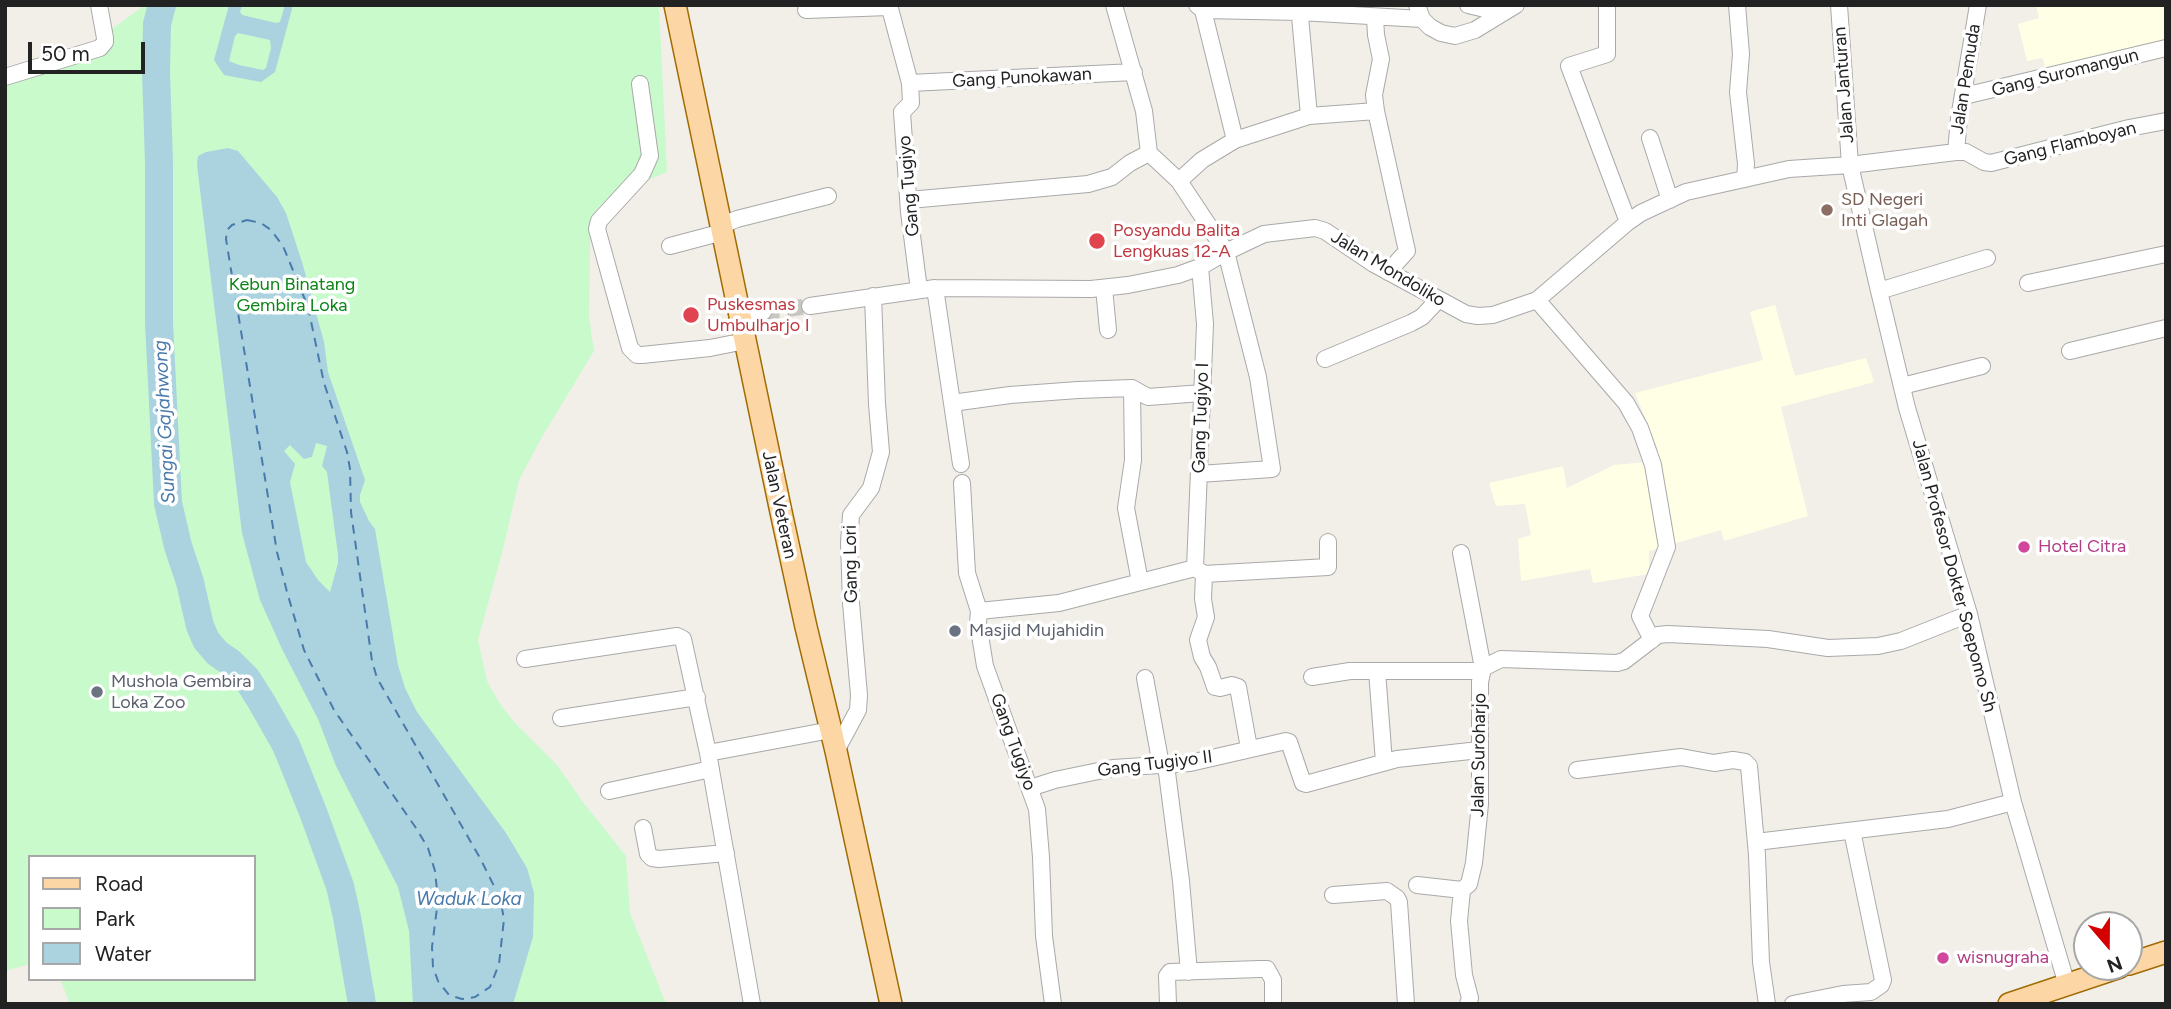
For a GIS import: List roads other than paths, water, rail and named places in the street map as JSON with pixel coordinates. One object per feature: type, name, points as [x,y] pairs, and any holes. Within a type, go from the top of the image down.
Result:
[{"type":"main road","name":"Jalan Veteran","points":[[675,5],[806,627],[834,741],[891,1004]]},
{"type":"main road","points":[[2143,959],[2166,952]]},
{"type":"main road","points":[[2009,1004],[2079,981]]},
{"type":"street","points":[[5,77],[100,48],[105,38],[99,5]]},
{"type":"street","points":[[1114,5],[1144,111],[1149,153],[1179,181],[1226,252],[1258,377],[1272,469],[1199,474]]},
{"type":"street","points":[[1468,5],[1509,9]]},
{"type":"street","points":[[1607,5],[1607,54],[1569,66],[1628,222]]},
{"type":"street","points":[[1737,5],[1741,54],[1738,92],[1746,164],[1745,179]]},
{"type":"street","name":"Jalan Janturan","points":[[1839,5],[1850,165]]},
{"type":"street","name":"Jalan Pemuda","points":[[1956,152],[1978,5]]},
{"type":"street","points":[[806,10],[889,6],[910,83]]},
{"type":"street","points":[[1235,140],[1200,8],[1300,9],[1375,17],[1419,12],[1441,33],[1455,36],[1475,30],[1509,9]]},
{"type":"street","points":[[1300,9],[1309,116]]},
{"type":"street","points":[[1375,17],[1381,64],[1374,95],[1376,111],[1407,251],[1388,272]]},
{"type":"street","name":"Gang Suromangun","points":[[1964,96],[2066,74],[2166,48]]},
{"type":"street","name":"Gang Punokawan","points":[[910,83],[1134,72]]},
{"type":"street","name":"Gang Tugiyo","points":[[910,83],[911,103],[902,112],[909,200],[952,403],[961,464]]},
{"type":"street","points":[[640,84],[650,156],[642,174],[599,220],[597,229],[630,348],[637,355],[642,355],[710,348],[745,341]]},
{"type":"street","points":[[1179,181],[1202,160],[1235,140],[1309,116],[1376,111]]},
{"type":"street","name":"Gang Flamboyan","points":[[1850,165],[1956,152],[1966,152],[1991,163],[2166,121]]},
{"type":"street","points":[[1650,138],[1670,200]]},
{"type":"street","points":[[909,200],[1088,184],[1112,177],[1149,153]]},
{"type":"street","name":"Jalan Mondoliko","points":[[810,306],[927,289],[1104,288],[1151,281],[1200,267],[1264,234],[1315,228],[1325,231],[1437,301],[1466,314],[1478,316],[1511,310],[1537,300],[1628,222],[1686,192],[1788,169],[1850,165]]},
{"type":"street","name":"Jalan Profesor Dokter Soepomo Sh","points":[[1850,165],[1902,386],[1969,614],[2013,802],[2067,985]]},
{"type":"street","points":[[670,246],[722,229],[737,219],[828,196]]},
{"type":"street","points":[[2028,283],[2166,254]]},
{"type":"street","points":[[1879,291],[1987,258]]},
{"type":"street","name":"Gang Tugiyo I","points":[[1200,267],[1205,324],[1199,474],[1199,571],[1206,617],[1198,639],[1202,657],[1215,687],[1238,687],[1249,748]]},
{"type":"street","points":[[1104,288],[1108,330]]},
{"type":"street","name":"Gang Lori","points":[[834,741],[858,710],[851,603],[851,515],[872,488],[881,452],[877,417],[873,296]]},
{"type":"street","points":[[1537,300],[1626,403],[1640,428],[1653,465],[1667,547],[1640,617],[1652,640]]},
{"type":"street","points":[[1325,359],[1411,323],[1422,317],[1437,301]]},
{"type":"street","points":[[740,318],[763,313]]},
{"type":"street","points":[[2070,351],[2166,328]]},
{"type":"street","points":[[1902,386],[1982,366]]},
{"type":"street","points":[[1132,388],[1133,460],[1126,508],[1140,582]]},
{"type":"street","points":[[952,403],[1010,395],[1132,388],[1148,397],[1202,393]]},
{"type":"street","name":"Gang Tugiyo","points":[[962,483],[967,573],[979,611],[979,635],[985,666],[1037,809],[1044,936],[1053,1004]]},
{"type":"street","points":[[979,611],[1059,603],[1140,582],[1199,571],[1328,567],[1328,542]]},
{"type":"street","points":[[1312,677],[1350,671],[1482,669],[1461,553]]},
{"type":"street","name":"Jalan Suroharjo","points":[[1468,1004],[1470,998],[1464,975],[1459,921],[1462,890],[1469,884],[1474,863],[1480,804],[1482,669],[1501,659],[1617,663],[1624,661],[1658,635],[1668,634],[1768,639],[1828,648],[1857,648],[1901,641],[1969,614]]},
{"type":"street","points":[[525,659],[680,637],[683,639],[710,761],[752,1004]]},
{"type":"street","points":[[1377,671],[1384,762],[1479,750]]},
{"type":"street","points":[[1145,678],[1163,765],[1181,881],[1189,972]]},
{"type":"street","points":[[561,719],[697,697]]},
{"type":"street","points":[[609,791],[710,761],[834,741]]},
{"type":"street","name":"Gang Tugiyo II","points":[[1030,788],[1113,768],[1210,759],[1281,742],[1289,742],[1303,783],[1306,784],[1384,762]]},
{"type":"street","points":[[1577,770],[1681,757],[1714,763],[1745,762],[1749,766],[1756,842],[1761,962],[1768,1004]]},
{"type":"street","points":[[1756,842],[1948,819],[2013,802]]},
{"type":"street","points":[[643,828],[648,854],[652,858],[726,853]]},
{"type":"street","points":[[1793,1004],[1843,994],[1871,992],[1881,985],[1883,980],[1852,831]]},
{"type":"street","points":[[1417,885],[1462,890]]},
{"type":"street","points":[[1333,895],[1387,891],[1397,898],[1405,1004]]},
{"type":"street","points":[[1168,1004],[1168,974],[1267,969],[1273,980],[1273,1004]]},
{"type":"water","points":[[229,5],[242,5],[242,15],[276,23],[280,22],[285,5],[293,5],[275,72],[261,82],[224,75],[214,60]],"holes":[[[238,33],[270,40],[271,48],[266,68],[263,70],[229,61]]]},
{"type":"water","name":"Waduk Loka","points":[[228,148],[238,151],[277,197],[286,213],[324,342],[328,372],[365,480],[360,502],[375,529],[398,665],[405,688],[417,712],[506,833],[527,868],[534,893],[533,937],[513,1004],[413,1004],[409,931],[398,887],[336,766],[318,719],[260,600],[242,533],[197,165],[198,156]],"holes":[[[316,443],[327,446],[322,466],[327,472],[338,555],[330,592],[306,562],[290,482],[295,464],[284,451],[290,445],[304,459],[312,457]]]},
{"type":"waterway","name":"Sungai Gajahwong","points":[[162,5],[157,24],[156,72],[159,323],[168,503],[206,640],[247,679],[261,701],[286,745],[313,812],[340,886],[362,1004]]},
{"type":"tunnel","points":[[763,312],[810,306]]},
{"type":"place","name":"SD Negeri Inti Glagah","points":[[1827,210]]},
{"type":"place","name":"Posyandu Balita Lengkuas 12-A","points":[[1097,241]]},
{"type":"place","name":"Puskesmas Umbulharjo I","points":[[691,315]]},
{"type":"place","name":"Hotel Citra","points":[[2024,547]]},
{"type":"place","name":"Masjid Mujahidin","points":[[955,631]]},
{"type":"place","name":"Mushola Gembira Loka Zoo","points":[[97,692]]},
{"type":"place","name":"wisnugraha","points":[[1943,958]]},
{"type":"park label","name":"Kebun Binatang Gembira Loka","points":[[292,295]]}]
